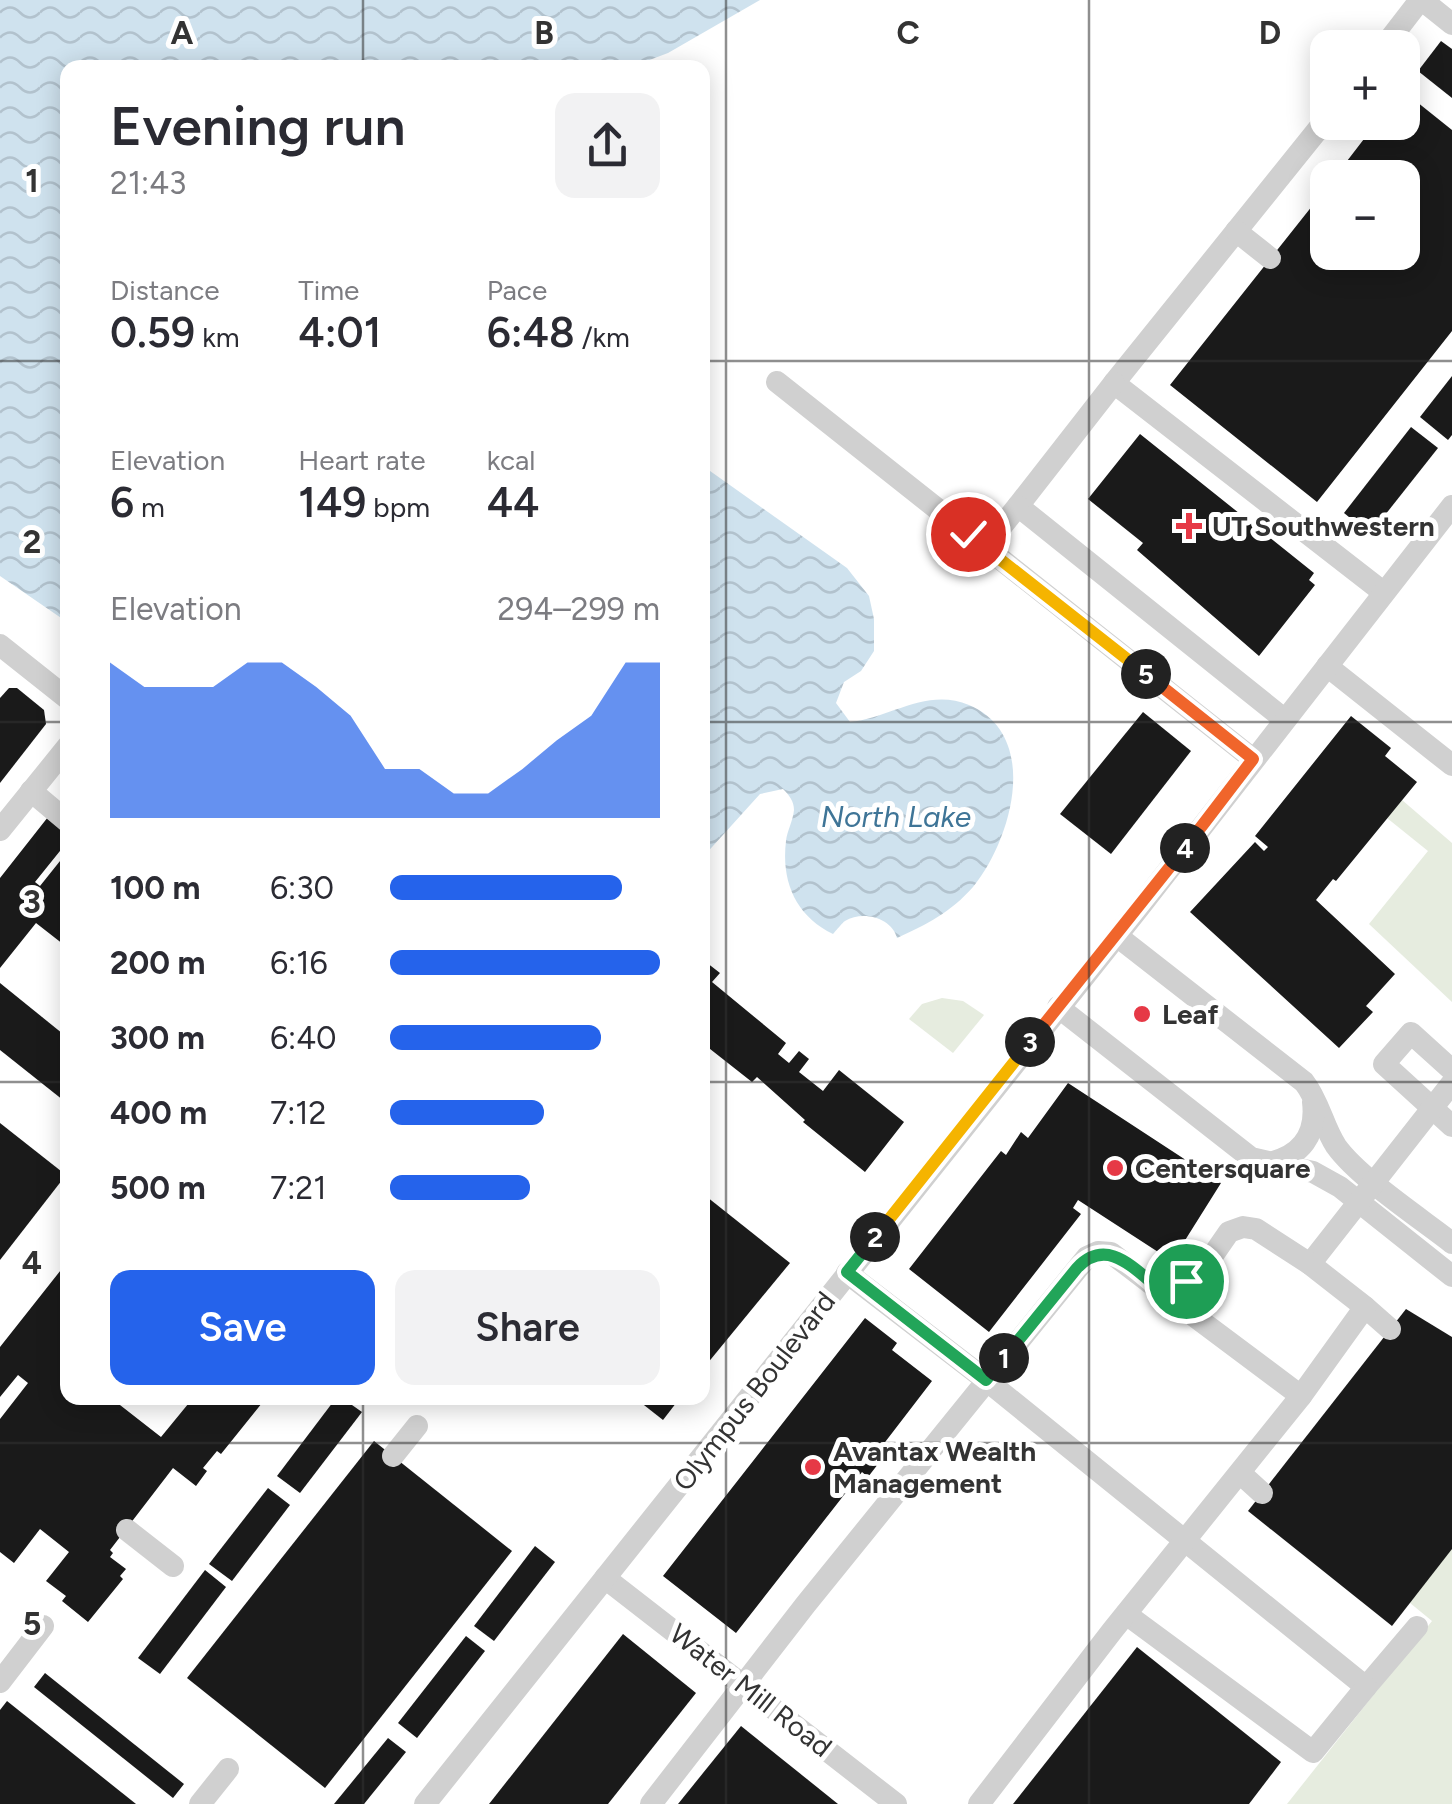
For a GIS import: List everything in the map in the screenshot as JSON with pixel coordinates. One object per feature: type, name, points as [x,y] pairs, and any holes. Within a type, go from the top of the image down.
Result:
[{"type":"street","points":[[1397,30],[1421,0],[1452,24]]},
{"type":"street","points":[[986,547],[1310,139]]},
{"type":"street","points":[[1236,231],[1270,258]]},
{"type":"street","points":[[777,382],[1253,759]]},
{"type":"street","points":[[1114,383],[1382,592]]},
{"type":"street","points":[[1018,506],[1284,719]]},
{"type":"street","name":"Olympus Boulevard","points":[[425,1804],[1117,936],[1452,506]]},
{"type":"street","points":[[0,645],[60,694]]},
{"type":"street","points":[[1326,666],[1452,765]]},
{"type":"street","points":[[0,830],[60,756]]},
{"type":"street","points":[[31,792],[60,816]]},
{"type":"street","points":[[1117,936],[1304,1082],[1334,1142],[1350,1163],[1452,1243]]},
{"type":"street","points":[[1058,1007],[1250,1158],[1313,1172],[1359,1200],[1452,1276]]},
{"type":"street","points":[[1452,1070],[1411,1033],[1384,1064],[1452,1126]]},
{"type":"street","points":[[1310,1264],[1452,1082]]},
{"type":"street","points":[[1269,1164],[1289,1159],[1312,1132],[1312,1092]]},
{"type":"street","points":[[1166,1294],[1210,1258],[1229,1232],[1256,1229],[1310,1264],[1390,1329]]},
{"type":"street","points":[[651,1804],[1087,1257],[1098,1252],[1111,1253],[1301,1396]]},
{"type":"street","points":[[847,1272],[1366,1687]]},
{"type":"street","points":[[979,1804],[1301,1396],[1365,1307]]},
{"type":"street","points":[[393,1456],[417,1426]]},
{"type":"street","points":[[1240,1474],[1262,1492]]},
{"type":"street","points":[[127,1530],[173,1566]]},
{"type":"street","name":"Water Mill Road","points":[[606,1578],[896,1804]]},
{"type":"street","points":[[1126,1614],[1198,1681],[1313,1752],[1416,1626]]},
{"type":"street","points":[[0,1682],[42,1626]]},
{"type":"street","points":[[200,1804],[228,1769]]},
{"type":"shaded area","points":[[1402,800],[1452,843],[1452,1002],[1369,924],[1428,851],[1387,818]]},
{"type":"shaded area","points":[[942,998],[963,1001],[984,1015],[953,1053],[909,1019],[922,1004]]},
{"type":"shaded area","points":[[1452,1539],[1452,1804],[1287,1804],[1432,1621],[1404,1598]]},
{"type":"water","points":[[0,0],[760,0],[650,60],[60,60],[60,617],[0,576]]},
{"type":"water","name":"North Lake","points":[[710,471],[847,568],[869,596],[874,651],[861,671],[844,682],[836,703],[850,722],[923,701],[953,700],[992,720],[1006,740],[1012,764],[1008,817],[987,867],[956,904],[897,938],[889,925],[868,916],[845,921],[833,934],[809,918],[794,896],[786,870],[786,841],[794,810],[791,798],[783,789],[760,794],[710,849]]},
{"type":"building","points":[[1441,41],[1452,49],[1452,98],[1420,73]]},
{"type":"building","points":[[1420,104],[1452,130],[1452,331],[1317,502],[1170,385],[1310,209],[1310,270],[1420,270],[1420,160],[1348,160],[1363,140],[1420,140]]},
{"type":"building","points":[[1452,376],[1452,435],[1448,440],[1420,417]]},
{"type":"building","points":[[1411,427],[1438,448],[1370,534],[1344,513]]},
{"type":"building","points":[[1140,434],[1314,573],[1309,580],[1315,585],[1259,656],[1137,550],[1143,543],[1088,499]]},
{"type":"building","points":[[9,688],[17,688],[44,710],[46,724],[0,783],[0,698]]},
{"type":"building","points":[[1143,712],[1191,751],[1111,854],[1060,814]]},
{"type":"building","points":[[1351,716],[1391,748],[1385,756],[1417,782],[1316,900],[1395,974],[1366,1006],[1373,1012],[1339,1048],[1190,912],[1255,842],[1264,851],[1268,847],[1255,836]]},
{"type":"building","points":[[48,817],[60,827],[60,851],[35,882],[40,886],[60,861],[60,942],[36,923],[0,968],[0,878]]},
{"type":"building","points":[[710,965],[720,973],[712,982],[786,1043],[778,1054],[789,1063],[799,1051],[809,1059],[799,1072],[823,1091],[839,1070],[904,1122],[865,1172],[803,1122],[757,1077],[752,1082],[710,1049]]},
{"type":"building","points":[[0,983],[60,1032],[60,1098],[0,1050]]},
{"type":"building","points":[[1068,1083],[1221,1183],[1172,1261],[1078,1200],[1073,1208],[1081,1214],[989,1332],[909,1269],[1001,1151],[1006,1155],[1021,1132],[1028,1138]]},
{"type":"building","points":[[0,1123],[60,1170],[60,1183],[0,1260]]},
{"type":"building","points":[[710,1199],[790,1263],[710,1360]]},
{"type":"building","points":[[60,1271],[60,1405],[120,1405],[161,1437],[187,1405],[260,1405],[221,1454],[217,1451],[203,1468],[207,1471],[196,1486],[173,1468],[110,1550],[110,1557],[126,1569],[120,1576],[123,1579],[88,1622],[62,1601],[66,1596],[46,1581],[69,1552],[40,1529],[14,1563],[0,1552],[0,1419],[28,1383],[18,1375],[0,1397],[0,1347]]},
{"type":"building","points":[[1406,1309],[1452,1337],[1452,1549],[1392,1626],[1248,1511]]},
{"type":"building","points":[[865,1318],[897,1343],[892,1350],[932,1381],[879,1450],[885,1455],[868,1477],[862,1472],[736,1633],[663,1576]]},
{"type":"building","points":[[331,1405],[352,1405],[362,1412],[300,1493],[277,1476]]},
{"type":"building","points":[[644,1405],[675,1405],[663,1420]]},
{"type":"building","points":[[374,1441],[512,1551],[325,1788],[187,1678]]},
{"type":"building","points":[[268,1488],[290,1505],[232,1581],[209,1564]]},
{"type":"building","points":[[535,1546],[555,1562],[494,1641],[474,1626]]},
{"type":"building","points":[[205,1570],[226,1587],[160,1674],[138,1658]]},
{"type":"building","points":[[623,1634],[696,1693],[608,1804],[489,1804]]},
{"type":"building","points":[[466,1636],[485,1651],[417,1738],[398,1723]]},
{"type":"building","points":[[1137,1647],[1281,1762],[1249,1804],[1013,1804]]},
{"type":"building","points":[[45,1673],[184,1784],[173,1798],[34,1687]]},
{"type":"building","points":[[7,1701],[136,1804],[0,1804],[0,1710]]},
{"type":"building","points":[[741,1726],[838,1804],[678,1804]]},
{"type":"building","points":[[388,1738],[406,1752],[364,1804],[334,1804]]},
{"type":"place","name":"UT Southwestern","points":[[1189,526]]},
{"type":"place","name":"Leaf","points":[[1142,1014]]},
{"type":"place","name":"Centersquare","points":[[1115,1168]]},
{"type":"place","name":"Avantax Wealth Management","points":[[813,1467]]},
{"type":"route","points":[[968,534],[1253,759],[1140,908],[847,1272],[986,1380],[1087,1257],[1098,1252],[1111,1253],[1166,1294],[1186,1281]]}]
